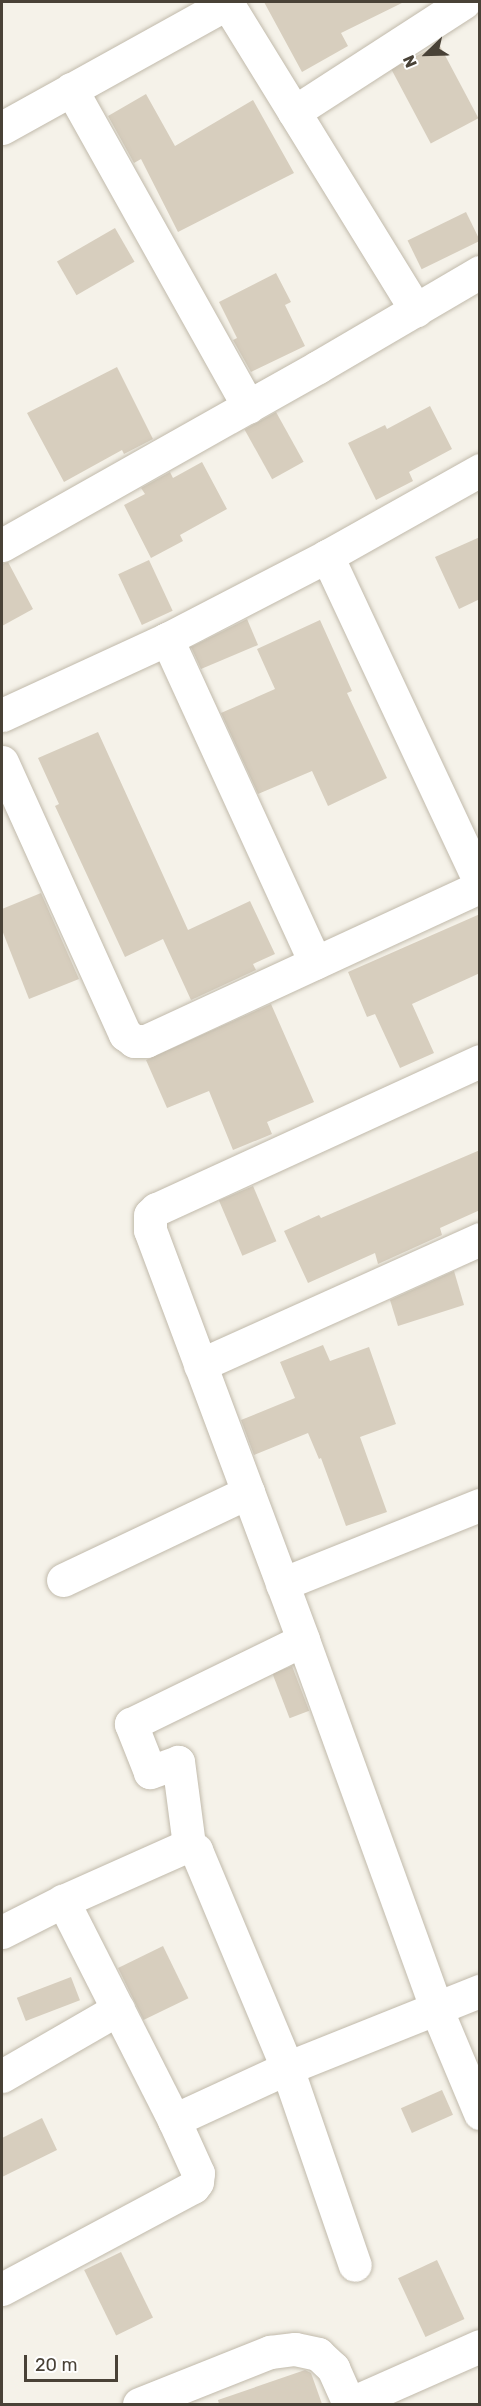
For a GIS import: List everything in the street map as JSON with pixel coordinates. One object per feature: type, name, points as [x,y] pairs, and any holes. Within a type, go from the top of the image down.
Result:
[{"type":"street","points":[[2,128],[228,2],[416,310]]},
{"type":"street","points":[[294,112],[464,2]]},
{"type":"street","points":[[71,89],[249,407]]},
{"type":"street","points":[[2,545],[249,407],[480,272]]},
{"type":"street","points":[[2,714],[167,639],[327,556],[480,470]]},
{"type":"street","points":[[327,556],[480,883]]},
{"type":"street","points":[[167,639],[315,963]]},
{"type":"street","points":[[2,762],[125,1034],[134,1041],[146,1041],[480,887]]},
{"type":"street","points":[[480,1061],[156,1209],[150,1215],[150,1230],[303,1640],[436,2008],[480,2113]]},
{"type":"street","points":[[200,1365],[480,1239]]},
{"type":"street","points":[[63,1580],[248,1491]]},
{"type":"street","points":[[282,1584],[480,1505]]},
{"type":"street","points":[[303,1640],[131,1724],[150,1772],[178,1762],[189,1845],[196,1850],[286,2068],[355,2265]]},
{"type":"street","points":[[2,1932],[63,1901],[189,1845]]},
{"type":"street","points":[[2,2289],[193,2187],[198,2173],[174,2120],[63,1901]]},
{"type":"street","points":[[174,2120],[286,2068],[480,1991]]},
{"type":"street","points":[[2,2076],[118,2009]]},
{"type":"street","points":[[140,2404],[270,2352],[295,2349],[318,2354],[333,2368],[349,2404],[480,2346]]},
{"type":"building","points":[[264,2],[404,2],[341,33],[348,46],[302,72]]},
{"type":"building","points":[[439,44],[478,118],[431,144],[391,69]]},
{"type":"building","points":[[146,94],[175,146],[253,100],[294,173],[178,232],[141,159],[134,163],[108,116]]},
{"type":"building","points":[[466,212],[480,241],[422,269],[408,240]]},
{"type":"building","points":[[115,228],[134,262],[76,295],[57,262]]},
{"type":"building","points":[[276,273],[291,302],[285,305],[305,346],[251,372],[233,340],[237,338],[219,302]]},
{"type":"building","points":[[117,367],[153,439],[124,454],[122,450],[64,482],[27,413]]},
{"type":"building","points":[[430,406],[452,449],[409,472],[413,481],[376,500],[348,443],[385,425],[387,429]]},
{"type":"building","points":[[276,412],[304,462],[272,479],[245,429]]},
{"type":"building","points":[[202,462],[227,509],[180,535],[183,541],[151,558],[124,505],[145,494],[141,488],[170,472],[173,478]]},
{"type":"building","points":[[480,537],[480,599],[459,609],[435,557]]},
{"type":"building","points":[[149,560],[173,611],[142,625],[118,574]]},
{"type":"building","points":[[8,562],[33,609],[2,626],[2,564]]},
{"type":"building","points":[[247,619],[258,645],[201,669],[191,647]]},
{"type":"building","points":[[320,620],[352,691],[347,693],[387,778],[328,806],[312,771],[258,794],[221,713],[275,689],[257,649]]},
{"type":"building","points":[[98,732],[188,930],[250,901],[275,954],[253,964],[256,970],[191,1000],[163,939],[125,957],[55,806],[59,804],[38,758]]},
{"type":"building","points":[[41,893],[79,979],[29,999],[2,930],[2,909]]},
{"type":"building","points":[[480,914],[480,973],[412,1004],[434,1053],[400,1068],[375,1014],[367,1017],[348,972]]},
{"type":"building","points":[[271,1004],[314,1102],[267,1122],[272,1134],[233,1150],[209,1091],[167,1108],[146,1060]]},
{"type":"building","points":[[480,1150],[480,1210],[440,1228],[442,1235],[378,1264],[375,1253],[308,1283],[284,1231],[319,1215],[321,1218]]},
{"type":"building","points":[[253,1186],[276,1241],[242,1256],[219,1200]]},
{"type":"building","points":[[454,1271],[464,1305],[398,1326],[390,1300]]},
{"type":"building","points":[[323,1345],[330,1361],[369,1347],[396,1424],[360,1437],[387,1512],[346,1526],[321,1458],[319,1459],[308,1433],[254,1455],[241,1420],[295,1398],[280,1362]]},
{"type":"building","points":[[292,1666],[309,1711],[290,1718],[272,1674]]},
{"type":"building","points":[[163,1946],[188,1998],[143,2020],[118,1968]]},
{"type":"building","points":[[71,1977],[80,2000],[26,2021],[17,1998]]},
{"type":"building","points":[[442,2090],[453,2115],[412,2133],[401,2108]]},
{"type":"building","points":[[42,2118],[57,2150],[2,2177],[2,2138]]},
{"type":"building","points":[[121,2252],[153,2318],[116,2336],[84,2270]]},
{"type":"building","points":[[437,2260],[464,2319],[425,2337],[398,2278]]},
{"type":"building","points":[[305,2370],[311,2373],[322,2404],[219,2404],[218,2400]]}]
